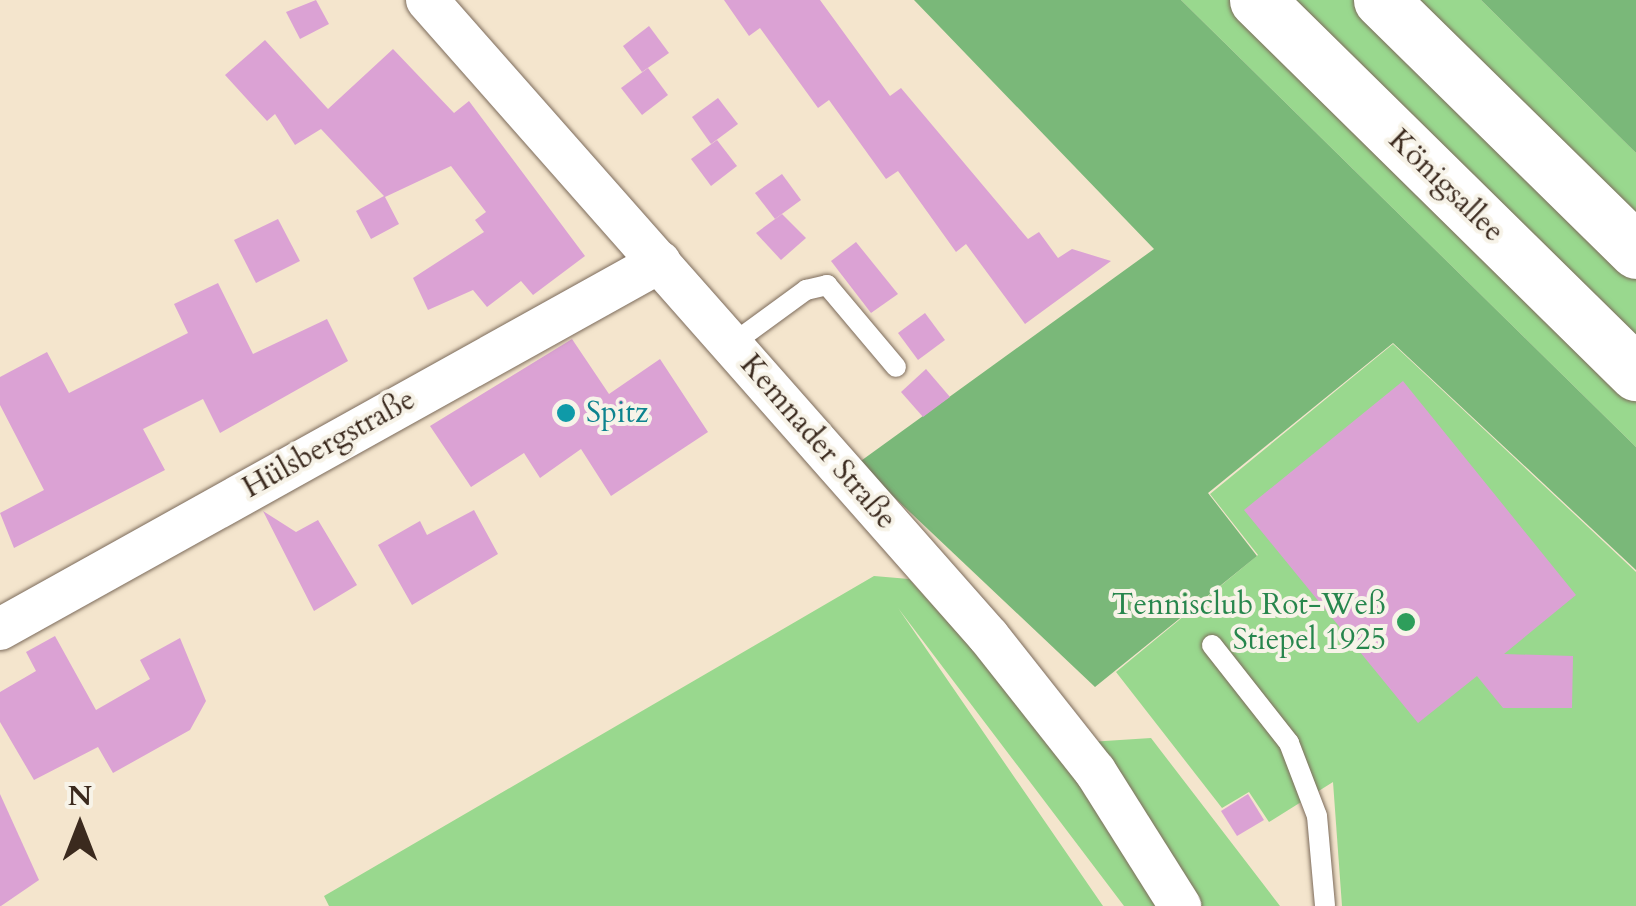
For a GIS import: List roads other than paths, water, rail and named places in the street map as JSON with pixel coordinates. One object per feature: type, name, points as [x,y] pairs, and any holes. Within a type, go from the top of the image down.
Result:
[{"type":"main road","name":"Königsallee","points":[[1257,0],[1636,372]]},
{"type":"main road","points":[[1381,0],[1636,251]]},
{"type":"street","name":"Kemnader Straße","points":[[427,0],[989,636],[1096,770],[1180,906]]},
{"type":"street","name":"Hülsbergstraße","points":[[0,629],[660,262]]},
{"type":"lane","points":[[732,344],[806,290],[828,285],[896,367]]},
{"type":"lane","points":[[1212,645],[1288,742],[1317,816],[1324,906]]},
{"type":"place","name":"Spitz","points":[[566,413]]},
{"type":"place","name":"Tennisclub Rot-Weß Stiepel 1925","points":[[1406,622]]}]
